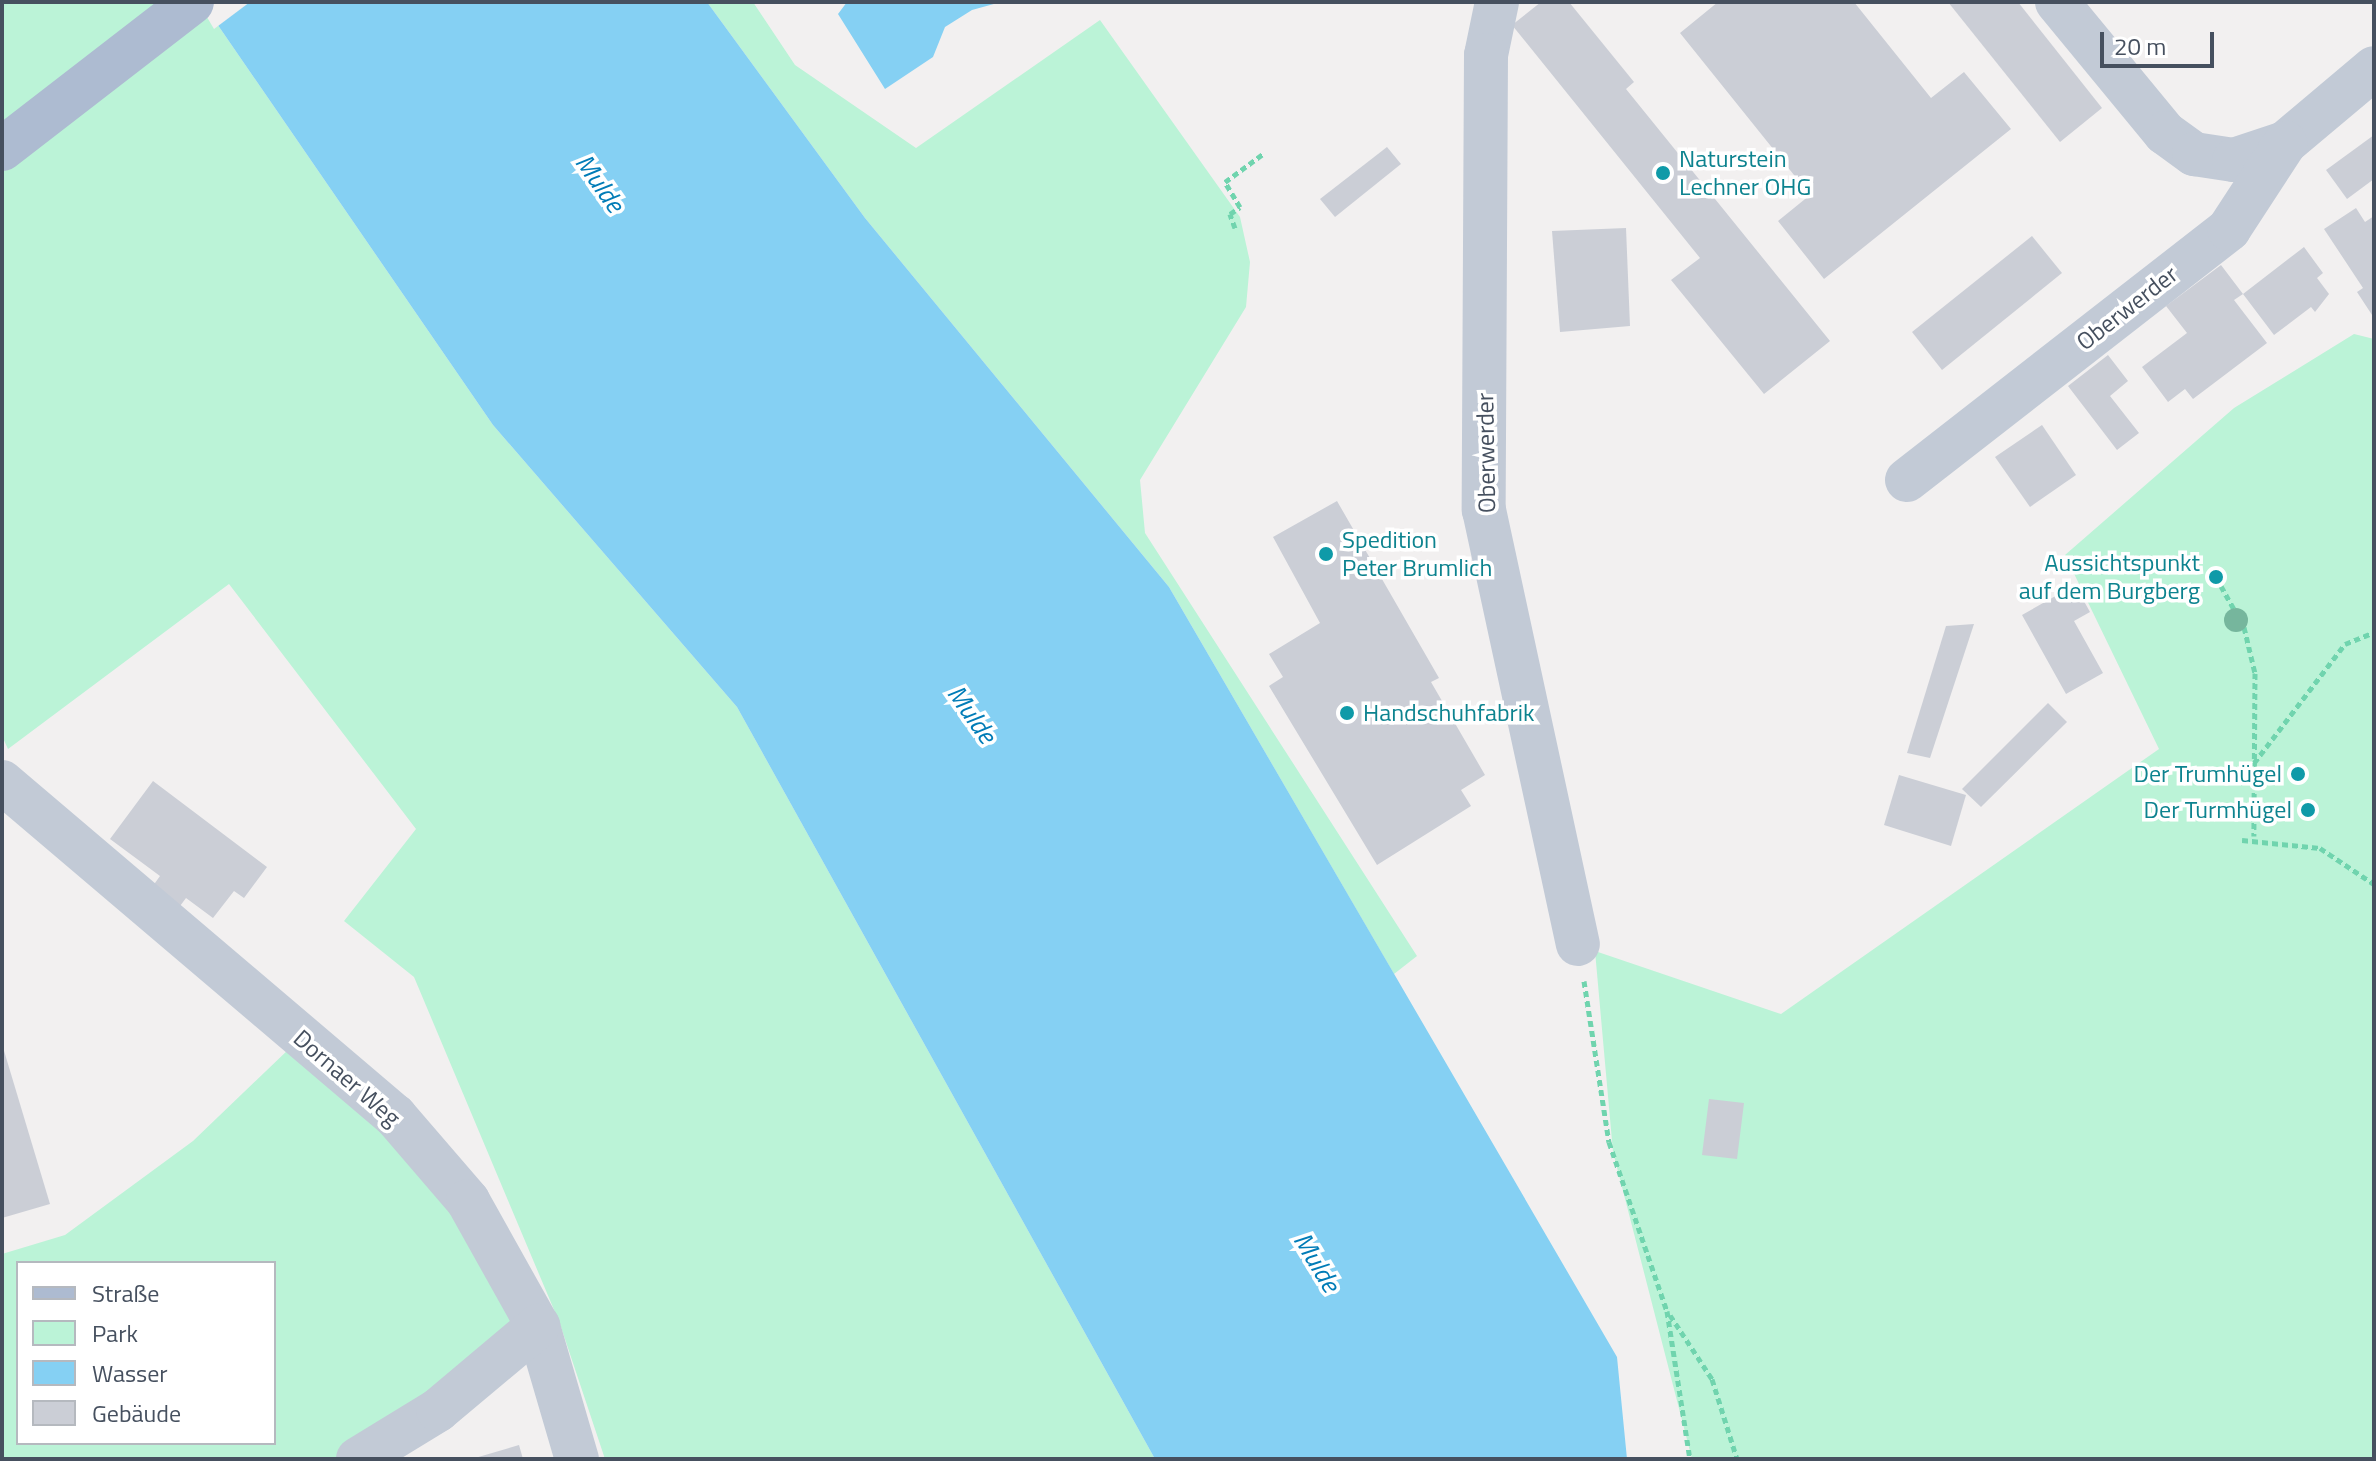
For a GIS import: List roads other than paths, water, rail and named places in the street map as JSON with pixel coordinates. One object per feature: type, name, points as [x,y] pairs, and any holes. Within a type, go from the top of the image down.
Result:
[{"type":"main road","points":[[2,149],[192,2]]},
{"type":"street","name":"Oberwerder","points":[[1497,2],[1486,43],[1484,510],[1578,944]]},
{"type":"street","name":"Oberwerder","points":[[2057,2],[2165,133],[2194,154],[2234,160],[2285,143]]},
{"type":"street","name":"Oberwerder","points":[[1907,480],[2229,229],[2285,143],[2374,68]]},
{"type":"street","name":"Dornaer Weg","points":[[2,782],[395,1116],[468,1201],[538,1326],[577,1459]]},
{"type":"street","points":[[358,1459],[438,1410],[538,1326]]},
{"type":"water","name":"Mulde","points":[[202,2],[707,2],[865,218],[1169,587],[1617,1357],[1627,1459],[1155,1459],[737,707],[493,425]]},
{"type":"water","points":[[847,2],[1001,2],[972,10],[945,27],[933,57],[885,89],[838,14]]},
{"type":"place","name":"Naturstein Lechner OHG","points":[[1663,173]]},
{"type":"place","name":"Spedition Peter Brumlich","points":[[1326,554]]},
{"type":"place","name":"Aussichtspunkt auf dem Burgberg","points":[[2216,577]]},
{"type":"place","name":"Handschuhfabrik","points":[[1347,713]]},
{"type":"place","name":"Der Trumhügel","points":[[2298,774]]},
{"type":"place","name":"Der Turmhügel","points":[[2308,810]]}]
